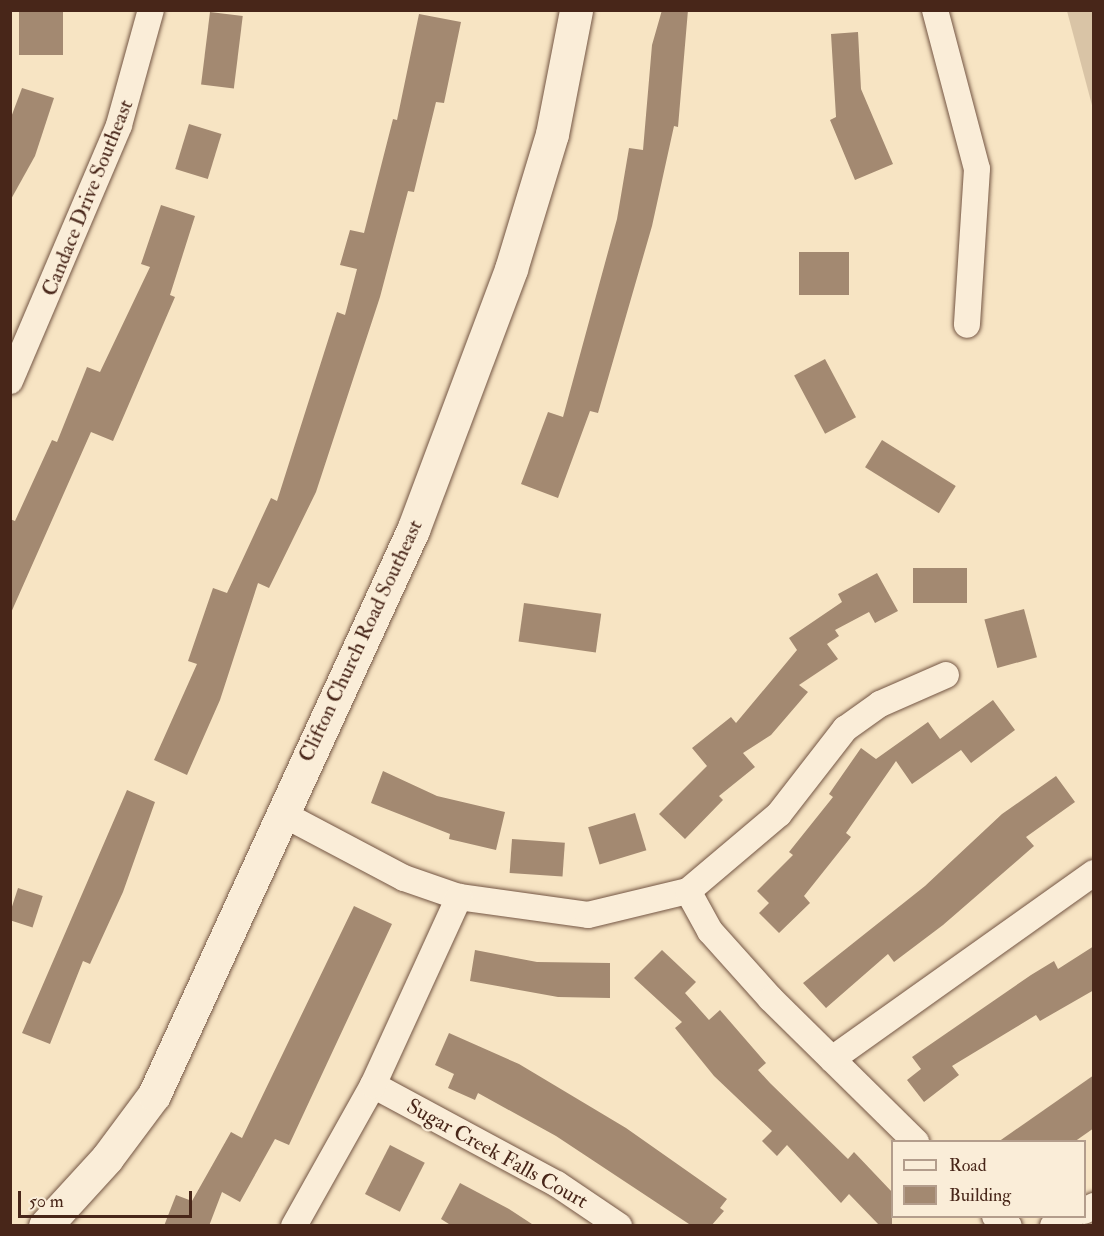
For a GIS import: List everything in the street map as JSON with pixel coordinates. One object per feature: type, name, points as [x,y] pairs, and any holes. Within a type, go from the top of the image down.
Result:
[{"type":"street","name":"Candace Drive Southeast","points":[[10,381],[119,125],[151,10]]},
{"type":"street","name":"Clifton Church Road Southeast","points":[[45,1226],[107,1158],[154,1095],[281,813],[413,531],[465,401],[552,134],[576,10]]},
{"type":"street","points":[[935,10],[978,169],[968,325]]},
{"type":"street","points":[[281,813],[404,878],[459,897],[588,915],[688,891],[779,814],[845,729],[880,704],[946,675]]},
{"type":"street","points":[[832,1059],[1094,873]]},
{"type":"street","points":[[688,891],[710,931],[832,1059],[914,1140]]},
{"type":"street","points":[[294,1226],[373,1085],[459,897]]},
{"type":"street","name":"Sugar Creek Falls Court","points":[[373,1085],[557,1184],[619,1226]]},
{"type":"street","points":[[1053,1226],[1068,1218]]},
{"type":"shaded area","points":[[1067,11],[1093,11],[1093,109]]},
{"type":"building","points":[[19,10],[63,10],[63,55],[19,55]]},
{"type":"building","points":[[662,10],[688,10],[678,127],[674,126],[652,226],[598,413],[590,411],[558,498],[521,484],[548,412],[563,417],[617,219],[629,148],[643,150],[652,45]]},
{"type":"building","points":[[210,12],[243,16],[234,88],[201,84]]},
{"type":"building","points":[[419,14],[461,22],[444,103],[436,102],[414,192],[408,191],[380,297],[316,492],[269,588],[258,583],[220,700],[187,775],[154,760],[197,664],[188,661],[213,588],[227,593],[271,498],[277,501],[337,312],[345,315],[357,269],[340,265],[350,230],[364,233],[393,119],[397,120]]},
{"type":"building","points":[[858,32],[861,89],[893,164],[855,180],[830,120],[836,117],[831,34]]},
{"type":"building","points":[[22,88],[54,98],[35,156],[10,201],[10,120]]},
{"type":"building","points":[[189,124],[222,134],[208,179],[175,169]]},
{"type":"building","points":[[161,205],[195,216],[170,295],[175,297],[113,441],[91,432],[10,615],[10,519],[15,521],[52,440],[57,442],[87,367],[100,372],[150,267],[141,264]]},
{"type":"building","points":[[799,252],[849,252],[849,295],[799,295]]},
{"type":"building","points":[[825,359],[856,417],[825,434],[794,375]]},
{"type":"building","points":[[882,440],[956,486],[939,513],[865,467]]},
{"type":"building","points":[[913,568],[967,568],[967,603],[913,603]]},
{"type":"building","points":[[877,573],[898,611],[875,623],[869,612],[835,630],[839,636],[827,644],[838,659],[799,685],[808,692],[771,735],[743,753],[755,767],[719,796],[723,800],[685,839],[659,814],[707,766],[692,748],[731,717],[736,723],[797,650],[789,638],[842,602],[838,594]]},
{"type":"building","points":[[524,603],[601,614],[596,652],[519,642]]},
{"type":"building","points":[[1024,609],[1037,657],[997,668],[984,620]]},
{"type":"building","points":[[993,700],[1015,730],[971,763],[961,750],[912,784],[896,761],[846,833],[851,837],[804,896],[810,903],[779,933],[759,913],[769,903],[757,891],[793,855],[789,852],[833,797],[829,794],[861,748],[876,759],[928,722],[940,739]]},
{"type":"building","points":[[383,771],[437,796],[505,812],[496,850],[449,839],[450,834],[371,803]]},
{"type":"building","points":[[1056,776],[1075,802],[1026,837],[1034,846],[943,925],[894,962],[888,954],[826,1008],[803,983],[925,886],[1002,814]]},
{"type":"building","points":[[127,790],[155,802],[123,892],[90,964],[83,961],[50,1044],[22,1033]]},
{"type":"building","points":[[635,813],[646,850],[600,865],[588,827]]},
{"type":"building","points":[[512,839],[565,843],[562,877],[510,873]]},
{"type":"building","points":[[18,888],[43,896],[33,927],[10,920],[10,913]]},
{"type":"building","points":[[354,906],[392,924],[289,1145],[275,1139],[240,1202],[222,1192],[209,1226],[164,1226],[176,1195],[192,1201],[231,1132],[242,1138]]},
{"type":"building","points":[[1094,946],[1094,990],[1040,1021],[1036,1015],[952,1066],[959,1075],[924,1102],[907,1080],[921,1069],[912,1057],[1031,975],[1054,961],[1058,969]]},
{"type":"building","points":[[475,950],[537,962],[610,963],[610,998],[558,997],[470,981]]},
{"type":"building","points":[[662,950],[696,982],[685,993],[709,1020],[720,1010],[766,1063],[758,1070],[770,1083],[848,1159],[854,1152],[891,1191],[892,1226],[880,1226],[849,1194],[841,1203],[787,1145],[777,1156],[762,1141],[772,1131],[714,1076],[675,1028],[682,1022],[634,978]]},
{"type":"building","points":[[449,1033],[519,1064],[626,1128],[727,1199],[720,1208],[724,1211],[711,1226],[692,1226],[556,1136],[478,1093],[475,1100],[448,1088],[454,1074],[435,1065]]},
{"type":"building","points":[[1094,1075],[1094,1128],[1077,1140],[1001,1140]]},
{"type":"building","points":[[390,1145],[425,1163],[400,1212],[365,1194]]},
{"type":"building","points":[[460,1183],[509,1209],[535,1226],[452,1226],[441,1219]]}]
